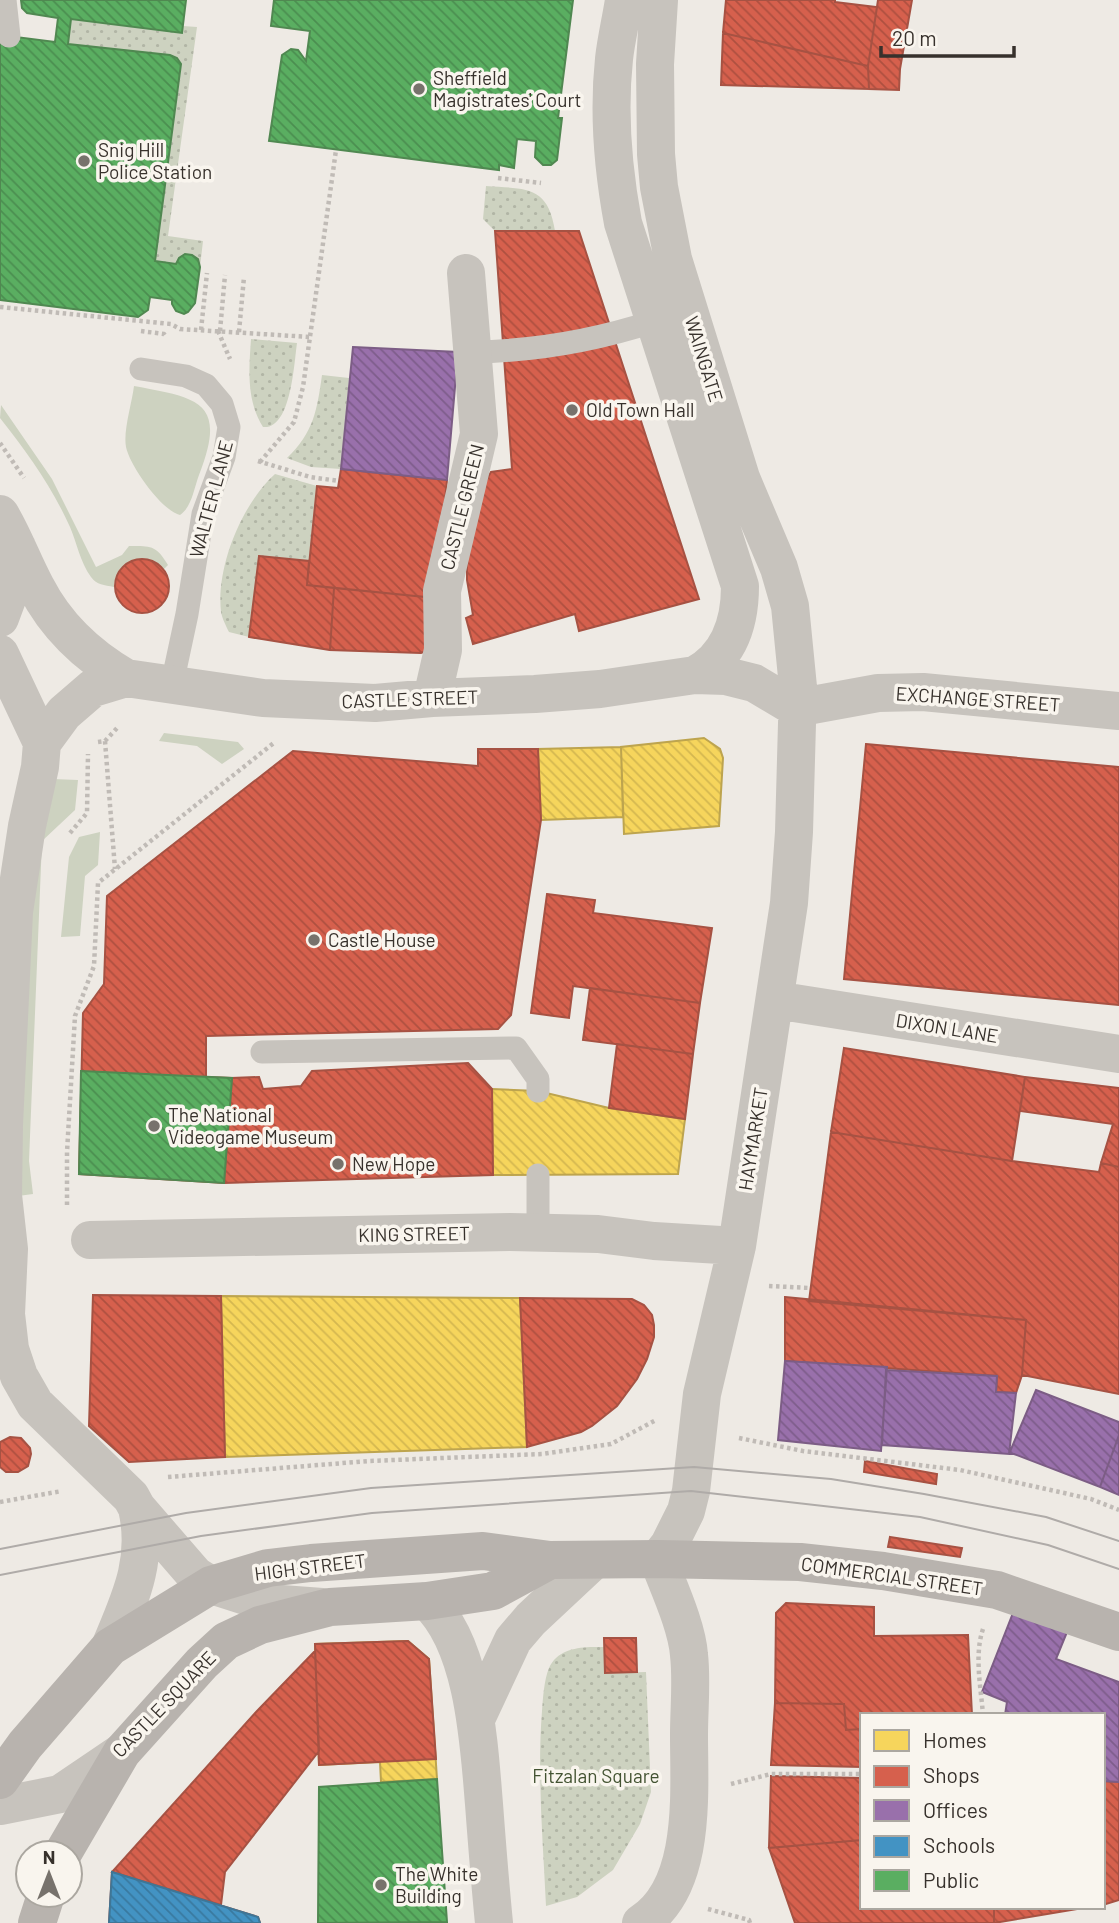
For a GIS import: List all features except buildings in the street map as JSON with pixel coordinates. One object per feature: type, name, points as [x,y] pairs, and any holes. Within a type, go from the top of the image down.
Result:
[{"type":"street","name":"WAINGATE","points":[[624,0],[614,60],[612,144],[623,223],[740,586],[738,611],[730,640],[710,667],[695,675]]},
{"type":"street","name":"WAINGATE","points":[[659,0],[655,64],[659,187],[673,259],[737,465],[779,568],[790,606],[797,675],[796,708]]},
{"type":"street","name":"CASTLE GREEN","points":[[432,698],[443,650],[442,591],[479,434],[466,272]]},
{"type":"street","points":[[0,618],[10,592],[8,531]]},
{"type":"street","points":[[8,531],[37,590],[69,635],[100,663],[126,678]]},
{"type":"street","points":[[0,654],[42,743],[14,912],[2,1195],[6,1314],[10,1349],[19,1376],[35,1404],[126,1495],[195,1575],[211,1584],[110,1647],[25,1745],[0,1780]]},
{"type":"street","name":"CASTLE STREET","points":[[42,743],[64,713],[93,688],[126,678],[262,698],[375,703],[600,689],[695,675],[726,676],[754,683],[796,708]]},
{"type":"street","name":"EXCHANGE STREET","points":[[796,708],[878,693],[923,692],[1119,711]]},
{"type":"street","name":"HAYMARKET","points":[[658,1559],[669,1545],[686,1511],[702,1394],[737,1246],[789,903],[796,708]]},
{"type":"street","name":"DIXON LANE","points":[[775,1000],[1119,1054]]},
{"type":"street","name":"KING STREET","points":[[78,1228],[598,1234],[654,1241],[737,1246]]},
{"type":"street","points":[[110,1647],[131,1598],[140,1568],[142,1547],[126,1495]]},
{"type":"street","name":"HIGH STREET","points":[[211,1584],[268,1568],[483,1551],[550,1560],[658,1559]]},
{"type":"street","points":[[641,1923],[667,1899],[685,1850],[689,1793],[689,1653],[658,1559]]},
{"type":"street","name":"COMMERCIAL STREET","points":[[658,1559],[800,1562],[883,1571],[998,1590],[1119,1632]]},
{"type":"street","name":"HIGH STREET","points":[[211,1584],[268,1603],[330,1607],[427,1601],[493,1591],[550,1560]]},
{"type":"street","points":[[477,1717],[513,1640],[531,1619],[593,1561]]},
{"type":"street","points":[[427,1601],[441,1613],[448,1628],[464,1670],[477,1717],[494,1923]]},
{"type":"street","name":"CASTLE SQUARE","points":[[0,1806],[60,1794],[122,1752],[202,1663],[226,1641],[260,1625],[330,1607]]},
{"type":"street","points":[[71,1839],[122,1752]]},
{"type":"lane","points":[[5,0],[9,36]]},
{"type":"lane","points":[[473,352],[503,352],[612,335],[655,320]]},
{"type":"lane","name":"WALTER LANE","points":[[141,369],[186,376],[206,386],[222,404],[229,427],[224,457],[203,514],[187,614],[172,684]]},
{"type":"lane","points":[[262,1052],[516,1048],[538,1080],[538,1091]]},
{"type":"lane","points":[[524,1233],[538,1175]]},
{"type":"path","points":[[0,307],[171,324],[180,329],[310,337],[336,150]]},
{"type":"path","points":[[498,178],[541,183]]},
{"type":"path","points":[[201,330],[207,272]]},
{"type":"path","points":[[220,331],[225,275]]},
{"type":"path","points":[[239,332],[244,277]]},
{"type":"path","points":[[258,463],[310,477],[339,481]]},
{"type":"path","points":[[78,1228],[67,1152],[75,1016],[94,966],[98,883],[278,739]]},
{"type":"path","points":[[105,741],[115,870]]},
{"type":"path","points":[[0,1502],[126,1495],[369,1461],[542,1454],[611,1444],[657,1420],[699,1426],[724,1435],[803,1451],[960,1470],[1091,1499],[1119,1510]]},
{"type":"path","points":[[980,1638],[983,1713]]},
{"type":"path","points":[[689,1793],[771,1774],[860,1774]]},
{"type":"green space","points":[[71,19],[181,33],[183,26],[197,27],[168,236],[203,241],[200,267],[198,259],[189,254],[179,258],[176,264],[155,261],[180,61],[170,55],[68,44]]},
{"type":"green space","points":[[486,186],[524,189],[541,197],[552,216],[555,231],[495,231],[483,219]]},
{"type":"green space","points":[[251,339],[297,343],[285,407],[280,418],[272,425],[263,427],[251,395]]},
{"type":"green space","points":[[322,375],[349,378],[341,469],[311,467],[287,458],[309,430]]},
{"type":"green space","points":[[134,386],[190,400],[201,407],[208,417],[210,432],[207,450],[190,502],[180,515],[164,505],[140,476],[126,447]]},
{"type":"green space","points":[[1,405],[52,479],[96,567],[122,555],[129,546],[152,548],[168,565],[163,570],[156,563],[141,559],[126,565],[116,578],[114,587],[93,580],[84,565],[70,527],[47,484],[0,418]]},
{"type":"green space","points":[[275,474],[317,486],[309,561],[259,556],[249,637],[229,632],[224,622],[221,612],[223,575],[227,556],[242,519]]},
{"type":"green space","points":[[164,733],[238,742],[244,749],[222,764],[197,746],[159,741]]},
{"type":"green space","points":[[53,779],[78,780],[75,810],[42,841],[29,1161],[33,1194],[18,1196],[33,837]]},
{"type":"green space","points":[[100,832],[98,865],[85,876],[80,936],[61,937],[69,857],[79,837]]},
{"type":"green space","name":"Fitzalan Square","points":[[590,1647],[604,1647],[605,1673],[646,1672],[651,1792],[640,1824],[613,1870],[577,1897],[546,1906],[540,1759],[545,1683],[552,1662],[561,1654]]},
{"type":"tram line","points":[[0,1549],[186,1513],[371,1488],[694,1467],[831,1479],[924,1494],[1046,1517],[1119,1541]]},
{"type":"tram line","points":[[0,1575],[201,1536],[372,1513],[691,1491],[920,1517],[1048,1545],[1119,1569]]},
{"type":"place","name":"Sheffield Magistrates' Court","points":[[419,89]]},
{"type":"place","name":"Snig Hill Police Station","points":[[84,161]]},
{"type":"place","name":"Old Town Hall","points":[[572,410]]},
{"type":"place","name":"Castle House","points":[[314,940]]},
{"type":"place","name":"The National Videogame Museum","points":[[154,1126]]},
{"type":"place","name":"New Hope","points":[[338,1164]]},
{"type":"place","name":"The White Building","points":[[381,1885]]}]
